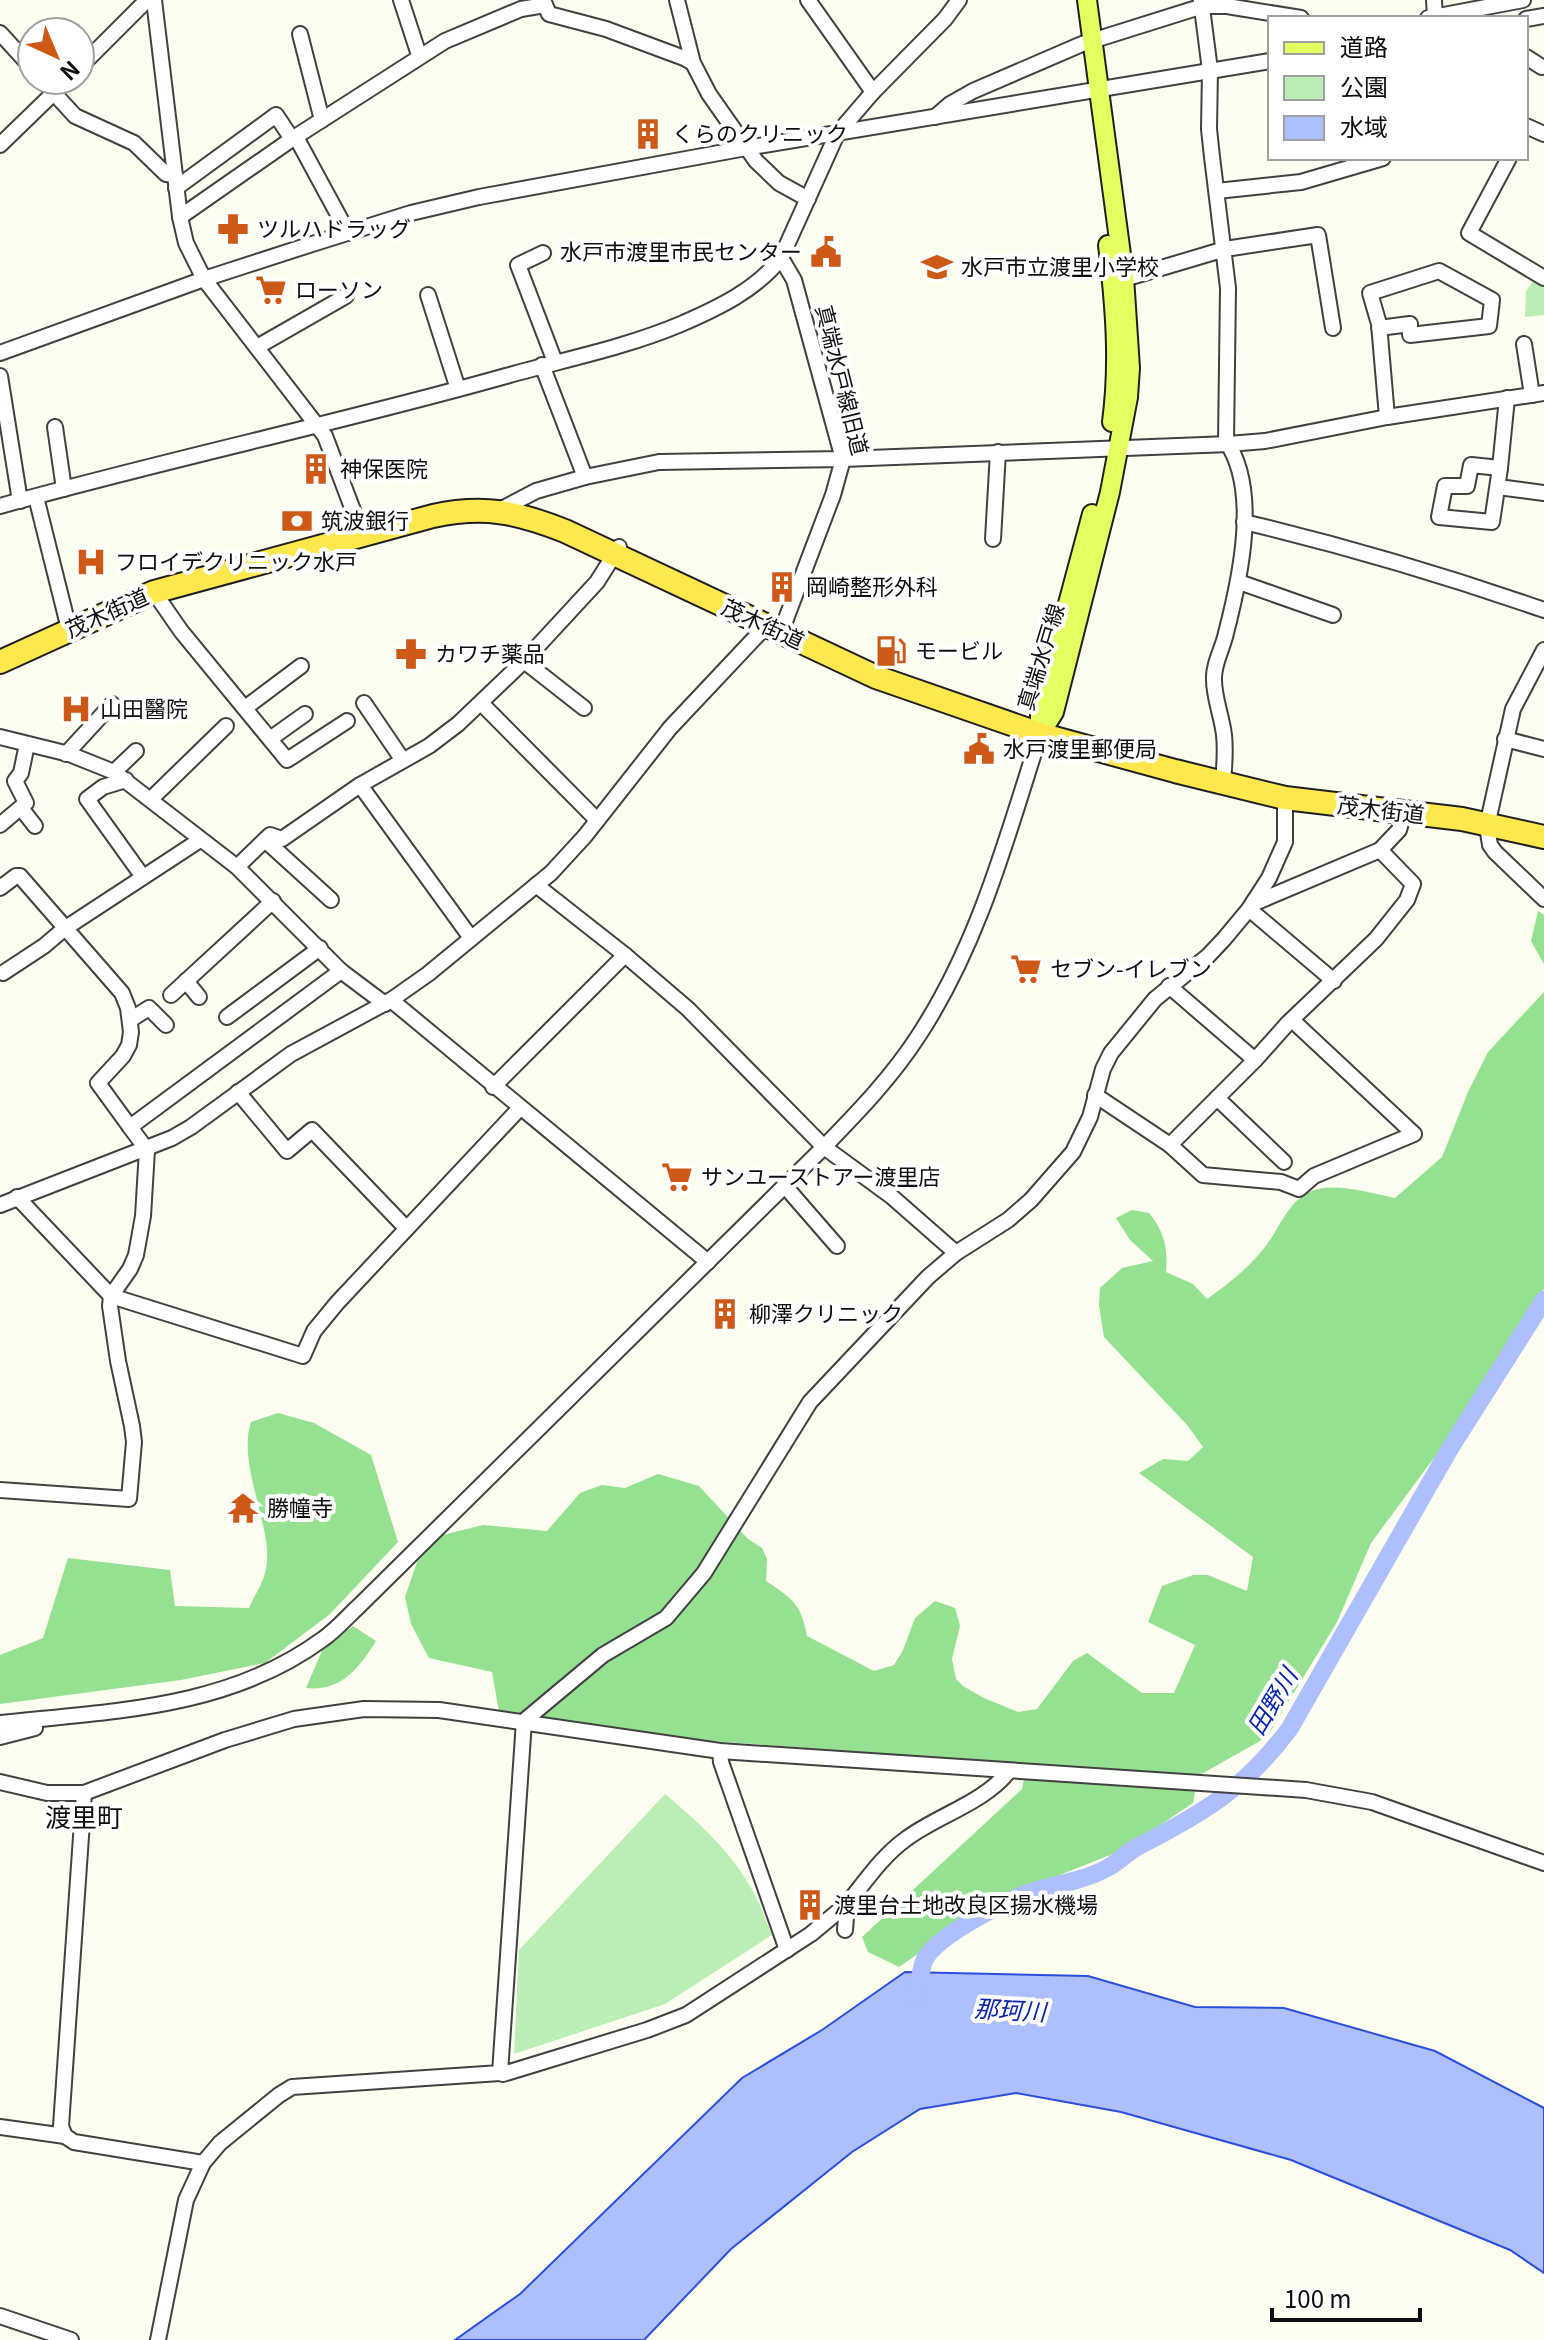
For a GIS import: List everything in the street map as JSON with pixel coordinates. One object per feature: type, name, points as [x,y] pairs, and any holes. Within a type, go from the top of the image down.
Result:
[{"type":"highway","name":"茂木街道","points":[[0,662],[154,592],[362,534],[458,511],[498,511],[538,521],[617,550],[876,677],[1040,734],[1285,798],[1462,819],[1543,834]]},
{"type":"main road","name":"真端水戸線","points":[[1076,0],[1087,42]]},
{"type":"main road","name":"真端水戸線","points":[[1087,0],[1087,42],[1117,335],[1114,448]]},
{"type":"main road","name":"真端水戸線","points":[[1040,734],[1040,708],[1114,448],[1130,368],[1124,279],[1093,91]]},
{"type":"street","points":[[96,51],[147,0]]},
{"type":"street","points":[[154,0],[180,217],[186,243],[204,279],[318,425],[332,450],[362,534]]},
{"type":"street","points":[[401,0],[419,55]]},
{"type":"street","points":[[677,0],[693,63],[709,94],[746,148],[779,183],[808,199]]},
{"type":"street","points":[[808,0],[873,92]]},
{"type":"street","points":[[0,506],[549,364],[677,326],[739,295],[781,258],[837,134],[873,92],[945,19],[959,0]]},
{"type":"street","points":[[1437,16],[1458,7],[1523,0]]},
{"type":"street","points":[[180,217],[419,55],[475,27],[521,9],[544,3],[549,14],[606,29],[693,63]]},
{"type":"street","points":[[1202,3],[1210,70],[1209,129],[1225,249],[1228,321],[1226,426],[1240,473],[1244,522],[1239,582],[1213,680],[1224,733],[1226,757],[1223,784]]},
{"type":"street","points":[[934,117],[973,91],[1087,42],[1202,3],[1289,16]]},
{"type":"street","points":[[0,33],[16,50]]},
{"type":"street","points":[[300,34],[322,120]]},
{"type":"street","points":[[1528,58],[1542,67]]},
{"type":"street","points":[[0,353],[204,279],[411,213],[479,197],[746,148],[1268,61]]},
{"type":"street","points":[[0,145],[50,96]]},
{"type":"street","points":[[56,96],[75,116],[134,143],[176,181]]},
{"type":"street","points":[[176,181],[276,115],[294,138],[348,233]]},
{"type":"street","points":[[1217,191],[1301,182],[1376,160]]},
{"type":"street","points":[[1508,160],[1469,233],[1544,278]]},
{"type":"street","points":[[1124,279],[1225,249],[1318,235],[1333,328]]},
{"type":"street","points":[[543,253],[518,265],[585,477]]},
{"type":"street","name":"真端水戸線旧道","points":[[774,629],[833,495],[843,459],[794,280],[781,258]]},
{"type":"street","points":[[1379,328],[1410,324],[1410,335],[1489,326],[1492,300],[1439,271],[1370,293],[1379,328],[1387,417]]},
{"type":"street","points":[[428,295],[458,389]]},
{"type":"street","points":[[257,347],[346,296]]},
{"type":"street","points":[[498,511],[536,491],[659,462],[843,459],[1265,441],[1387,417],[1538,394],[1524,344]]},
{"type":"street","points":[[0,376],[20,501]]},
{"type":"street","points":[[1500,468],[1471,465],[1467,486],[1445,486],[1439,517],[1492,522],[1498,487],[1500,468],[1507,398]]},
{"type":"street","points":[[55,427],[64,489]]},
{"type":"street","points":[[993,539],[998,452]]},
{"type":"street","points":[[1498,487],[1544,493]]},
{"type":"street","points":[[36,497],[69,629]]},
{"type":"street","points":[[1244,522],[1312,538],[1473,585],[1544,610]]},
{"type":"street","points":[[237,867],[270,835],[282,839],[360,785],[442,737],[524,661],[597,582],[617,550]]},
{"type":"street","points":[[1239,582],[1333,615]]},
{"type":"street","points":[[154,592],[181,631],[287,760],[347,721]]},
{"type":"street","points":[[0,1205],[147,1150],[191,1127],[291,1054],[388,1002],[565,860],[670,728],[774,629]]},
{"type":"street","points":[[1544,650],[1522,689],[1505,739],[1487,826],[1490,845],[1495,852],[1544,899]]},
{"type":"street","points":[[524,661],[584,708]]},
{"type":"street","points":[[245,708],[301,666]]},
{"type":"street","points":[[364,703],[402,759]]},
{"type":"street","points":[[481,703],[597,820]]},
{"type":"street","points":[[66,754],[112,704]]},
{"type":"street","points":[[270,739],[305,714]]},
{"type":"street","points":[[151,799],[226,726]]},
{"type":"street","points":[[0,1723],[189,1701],[248,1681],[323,1639],[359,1606],[858,1113],[892,1073],[946,990],[983,908],[1040,734]]},
{"type":"street","points":[[0,737],[66,754],[120,776],[237,867],[341,971],[432,1032],[519,1109],[708,1262]]},
{"type":"street","points":[[1505,739],[1544,749]]},
{"type":"street","points":[[0,825],[26,803],[15,781],[21,773],[27,744]]},
{"type":"street","points":[[136,751],[120,776],[87,799],[143,877]]},
{"type":"street","points":[[360,785],[471,938]]},
{"type":"street","points":[[500,2073],[524,1721],[603,1655],[666,1618],[685,1599],[810,1402],[928,1277],[956,1253],[1008,1220],[1054,1174],[1081,1138],[1111,1053],[1155,999],[1208,956],[1252,905],[1274,869],[1285,842],[1285,798]]},
{"type":"street","points":[[21,808],[35,826]]},
{"type":"street","points":[[1252,905],[1380,850],[1399,830],[1404,812]]},
{"type":"street","points":[[3,973],[200,840]]},
{"type":"street","points":[[265,840],[331,900]]},
{"type":"street","points":[[1170,1145],[1376,939],[1407,900],[1413,884],[1380,850]]},
{"type":"street","points":[[0,888],[20,876],[122,993],[130,1020],[129,1045],[98,1083],[147,1150],[143,1216],[136,1255],[111,1296],[118,1361],[134,1442],[129,1499],[0,1490]]},
{"type":"street","points":[[536,885],[688,1009],[824,1147],[891,1196],[956,1253]]},
{"type":"street","points":[[171,995],[273,901]]},
{"type":"street","points":[[1252,905],[1334,981]]},
{"type":"street","points":[[227,1017],[320,948]]},
{"type":"street","points":[[493,1087],[625,955]]},
{"type":"street","points":[[130,1127],[341,971]]},
{"type":"street","points":[[186,981],[199,997]]},
{"type":"street","points":[[1169,986],[1255,1060]]},
{"type":"street","points":[[130,1020],[149,1008],[166,1025]]},
{"type":"street","points":[[1095,1095],[1170,1145],[1203,1175],[1281,1182],[1299,1189],[1314,1176],[1414,1134],[1292,1020]]},
{"type":"street","points":[[238,1092],[287,1151],[312,1130],[406,1228]]},
{"type":"street","points":[[1217,1098],[1284,1162]]},
{"type":"street","points":[[17,1197],[111,1296],[303,1356],[314,1331],[519,1109]]},
{"type":"street","points":[[784,1185],[837,1246]]},
{"type":"street","points":[[0,1782],[47,1793],[84,1793],[225,1740],[294,1719],[364,1709],[439,1710],[720,1751],[1306,1790],[1372,1802],[1544,1863]]},
{"type":"street","points":[[0,1737],[52,1724],[73,1715]]},
{"type":"street","points":[[720,1751],[721,1762],[787,1950]]},
{"type":"street","points":[[0,1769],[22,1787]]},
{"type":"street","points":[[158,2340],[186,2200],[203,2163],[220,2143],[279,2095],[292,2087],[503,2074],[686,2015],[811,1934],[847,1904],[902,1841],[997,1787],[1009,1771]]},
{"type":"street","points":[[65,2136],[61,2126],[84,1793]]},
{"type":"street","points":[[845,1930],[847,1904]]},
{"type":"street","points":[[0,2127],[65,2136],[74,2142],[203,2163]]},
{"type":"street","points":[[0,2316],[71,2340]]},
{"type":"green space","points":[[1536,278],[1544,283],[1544,315],[1525,317],[1526,291]]},
{"type":"green space","points":[[1538,911],[1544,915],[1544,964],[1531,941]]},
{"type":"green space","points":[[1544,992],[1544,1289],[1442,1447],[1371,1543],[1337,1622],[1267,1737],[1198,1776],[1193,1803],[1123,1850],[994,1901],[899,1967],[868,1952],[862,1937],[1022,1789],[1027,1764],[697,1740],[499,1711],[492,1672],[429,1658],[411,1624],[405,1597],[417,1562],[443,1535],[483,1525],[547,1531],[580,1493],[602,1485],[625,1488],[658,1474],[699,1486],[748,1539],[762,1548],[767,1559],[766,1581],[799,1609],[807,1636],[874,1671],[894,1665],[915,1618],[935,1601],[955,1608],[960,1626],[952,1659],[956,1679],[984,1698],[1018,1712],[1037,1709],[1073,1661],[1087,1653],[1142,1693],[1174,1693],[1195,1645],[1148,1622],[1162,1586],[1193,1575],[1208,1575],[1247,1591],[1253,1557],[1139,1473],[1163,1459],[1188,1461],[1203,1447],[1188,1426],[1104,1337],[1100,1288],[1122,1268],[1153,1261],[1130,1240],[1116,1218],[1132,1210],[1149,1213],[1164,1241],[1166,1272],[1193,1284],[1207,1299],[1257,1257],[1302,1196],[1318,1189],[1340,1188],[1395,1198],[1442,1157],[1488,1052]]},
{"type":"green space","points":[[278,1413],[314,1423],[371,1455],[398,1542],[330,1614],[265,1663],[181,1680],[0,1704],[0,1655],[43,1638],[68,1558],[170,1570],[175,1606],[249,1608],[264,1577],[267,1557],[248,1440],[251,1422]]},
{"type":"green space","points":[[353,1626],[376,1641],[363,1660],[339,1682],[306,1688],[324,1646]]},
{"type":"green space","points":[[665,1794],[701,1826],[743,1874],[772,1935],[665,2004],[514,2054],[519,1950]]},
{"type":"water","name":"那珂川","points":[[905,1972],[1088,1976],[1195,2007],[1284,2008],[1435,2051],[1544,2108],[1544,2273],[1510,2250],[1291,2160],[1121,2112],[1016,2093],[920,2109],[852,2152],[731,2249],[644,2340],[455,2340],[520,2294],[742,2078],[822,2030]]},
{"type":"waterway","name":"田野川","points":[[917,1997],[924,1961],[930,1951],[956,1931],[1020,1896],[1089,1876],[1111,1866],[1133,1849],[1202,1811],[1257,1767],[1290,1728],[1449,1450],[1544,1300]]},
{"type":"place","name":"くらのクリニック","points":[[648,134]]},
{"type":"place","name":"ツルハドラッグ","points":[[233,229]]},
{"type":"place","name":"水戸市渡里市民センター","points":[[826,252]]},
{"type":"place","name":"水戸市立渡里小学校","points":[[937,267]]},
{"type":"place","name":"ローソン","points":[[271,290]]},
{"type":"place","name":"神保医院","points":[[316,469]]},
{"type":"place","name":"筑波銀行","points":[[297,521]]},
{"type":"place","name":"フロイデクリニック水戸","points":[[91,562]]},
{"type":"place","name":"岡崎整形外科","points":[[782,587]]},
{"type":"place","name":"モービル","points":[[891,651]]},
{"type":"place","name":"カワチ薬品","points":[[411,654]]},
{"type":"place","name":"山田醫院","points":[[76,709]]},
{"type":"place","name":"水戸渡里郵便局","points":[[979,749]]},
{"type":"place","name":"セブン-イレブン","points":[[1026,969]]},
{"type":"place","name":"サンユーストアー渡里店","points":[[677,1177]]},
{"type":"place","name":"柳澤クリニック","points":[[725,1314]]},
{"type":"place","name":"勝幢寺","points":[[243,1508]]},
{"type":"place","name":"渡里台土地改良区揚水機場","points":[[810,1905]]},
{"type":"district","name":"渡里町","points":[[84,1818]]}]
